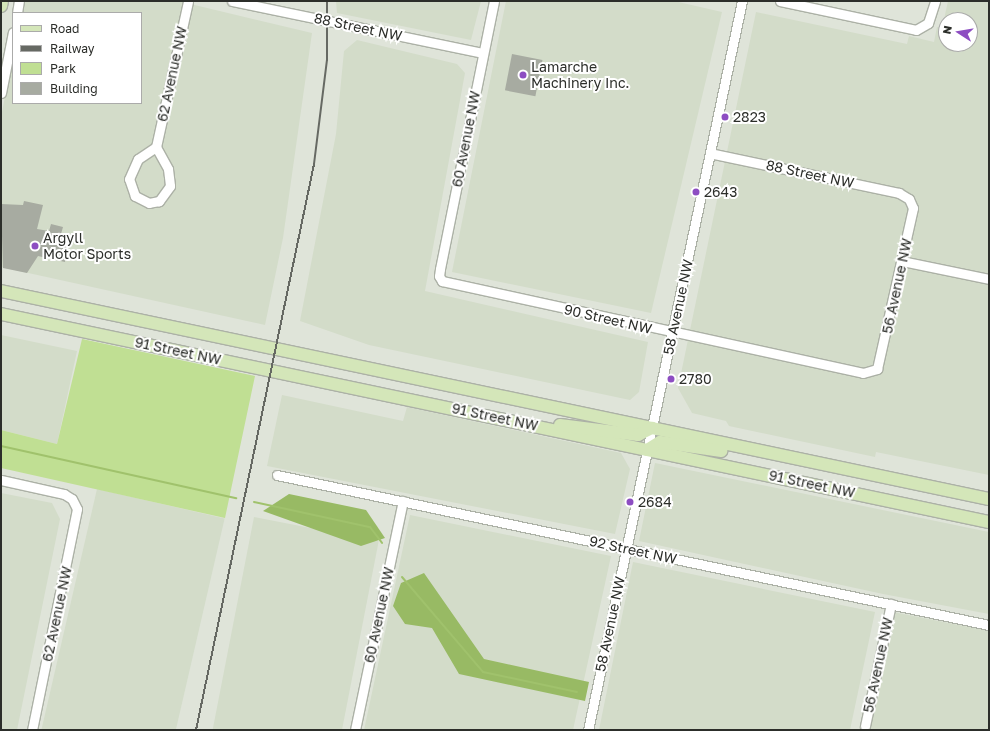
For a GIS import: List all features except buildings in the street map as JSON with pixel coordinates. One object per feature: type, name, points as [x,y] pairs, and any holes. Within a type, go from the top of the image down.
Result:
[{"type":"main road","points":[[1,6],[2,1]]},
{"type":"main road","points":[[1,287],[6,292]]},
{"type":"main road","name":"91 Street NW","points":[[6,292],[652,428],[773,455],[989,499]]},
{"type":"main road","name":"91 Street NW","points":[[1,314],[989,522]]},
{"type":"main road","points":[[516,422],[573,426],[638,435],[652,428]]},
{"type":"main road","points":[[648,450],[660,442],[752,456],[773,455]]},
{"type":"street","points":[[17,12],[19,1]]},
{"type":"street","name":"62 Avenue NW","points":[[156,147],[188,1]]},
{"type":"street","name":"88 Street NW","points":[[232,1],[483,53]]},
{"type":"street","name":"60 Avenue NW","points":[[439,276],[494,1]]},
{"type":"street","name":"58 Avenue NW","points":[[588,730],[742,1]]},
{"type":"street","points":[[780,1],[912,29],[925,26],[931,20],[935,1]]},
{"type":"street","points":[[1,93],[12,37]]},
{"type":"street","points":[[156,147],[168,170],[170,186],[162,199],[149,203],[135,196],[129,179],[138,159],[156,147]]},
{"type":"street","name":"88 Street NW","points":[[710,153],[899,193],[909,199]]},
{"type":"street","name":"56 Avenue NW","points":[[874,371],[880,362],[913,208],[909,199]]},
{"type":"street","points":[[902,262],[989,279]]},
{"type":"street","name":"90 Street NW","points":[[439,276],[442,281],[672,333],[863,373],[874,371]]},
{"type":"street","name":"92 Street NW","points":[[277,475],[989,625]]},
{"type":"street","name":"62 Avenue NW","points":[[1,480],[60,492],[72,499],[77,517],[32,730]]},
{"type":"street","name":"60 Avenue NW","points":[[354,730],[403,501]]},
{"type":"street","name":"56 Avenue NW","points":[[865,726],[891,604]]},
{"type":"shaded area","points":[[24,1],[178,1],[312,33],[283,238],[265,325],[1,267],[1,117],[12,61],[12,104],[142,104],[142,12],[21,12]]},
{"type":"shaded area","points":[[336,1],[481,1],[471,40],[337,13]]},
{"type":"shaded area","points":[[506,1],[674,1],[722,12],[651,313],[452,272]]},
{"type":"shaded area","points":[[948,1],[989,1],[989,475],[876,452],[875,457],[729,426],[726,421],[692,413],[678,388],[756,12],[907,44],[909,36],[934,42],[937,27],[938,52],[978,52],[978,12],[946,12]]},
{"type":"shaded area","points":[[357,40],[457,64],[465,73],[425,291],[648,342],[639,392],[630,400],[369,345],[300,321],[336,134],[344,51]]},
{"type":"shaded area","points":[[1,335],[77,351],[57,444],[1,430]]},
{"type":"shaded area","points":[[282,395],[403,421],[407,407],[621,453],[630,469],[615,534],[267,466]]},
{"type":"shaded area","points":[[655,463],[989,532],[989,614],[883,594],[639,541]]},
{"type":"shaded area","points":[[97,489],[225,518],[176,730],[41,730]]},
{"type":"shaded area","points":[[1,493],[52,503],[60,519],[17,730],[1,730]]},
{"type":"shaded area","points":[[410,515],[611,556],[573,730],[364,730]]},
{"type":"shaded area","points":[[254,517],[379,541],[342,730],[213,730]]},
{"type":"shaded area","points":[[633,562],[875,612],[850,730],[599,730]]},
{"type":"shaded area","points":[[893,612],[989,631],[989,730],[869,730]]},
{"type":"green space","points":[[82,339],[255,376],[225,518],[1,468],[1,430],[57,444]]},
{"type":"green space","points":[[289,494],[366,510],[385,538],[361,546],[263,511]]},
{"type":"green space","points":[[424,573],[484,659],[589,682],[585,701],[459,674],[432,628],[405,624],[393,606],[401,583]]},
{"type":"waterway","points":[[1,446],[236,498]]},
{"type":"waterway","points":[[254,502],[370,527],[382,543]]},
{"type":"waterway","points":[[402,577],[483,672],[577,692]]},
{"type":"railway","points":[[196,730],[314,164],[327,60],[327,1]]},
{"type":"place","name":"Lamarche Machinery Inc.","points":[[523,75]]},
{"type":"place","name":"2823","points":[[725,117]]},
{"type":"place","name":"2643","points":[[696,192]]},
{"type":"place","name":"Argyll Motor Sports","points":[[35,246]]},
{"type":"place","name":"2780","points":[[671,379]]},
{"type":"place","name":"2684","points":[[630,502]]}]
